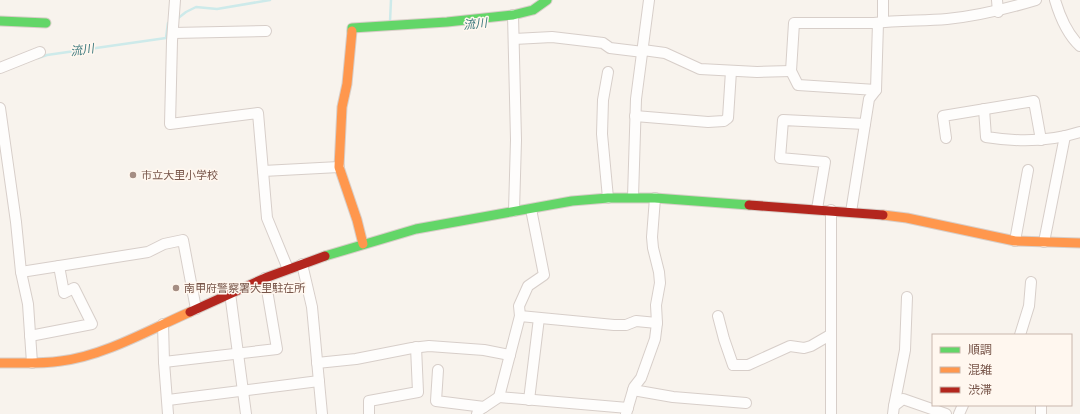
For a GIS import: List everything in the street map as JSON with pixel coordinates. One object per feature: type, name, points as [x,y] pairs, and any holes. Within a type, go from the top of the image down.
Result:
[{"type":"street","points":[[175,0],[170,124],[258,113],[267,218],[288,269]]},
{"type":"street","points":[[363,244],[357,220],[339,167],[342,107],[347,84],[352,28],[447,22],[513,15],[533,10],[547,0]]},
{"type":"street","points":[[633,197],[636,99],[649,0]]},
{"type":"street","points":[[851,212],[869,99],[876,90],[880,22],[883,0]]},
{"type":"street","points":[[997,0],[998,12]]},
{"type":"street","points":[[876,90],[798,85],[791,71],[794,23],[880,22],[947,19],[998,12],[1036,0]]},
{"type":"street","points":[[1055,0],[1072,38],[1080,46]]},
{"type":"street","points":[[513,15],[516,140],[514,211]]},
{"type":"street","points":[[0,22],[46,23]]},
{"type":"street","points":[[174,26],[266,31]]},
{"type":"street","points":[[514,39],[552,37],[603,43],[610,48],[665,53],[700,69],[757,72],[791,71]]},
{"type":"street","points":[[0,68],[40,52]]},
{"type":"street","points":[[636,116],[687,121],[724,121],[728,118],[731,71]]},
{"type":"street","points":[[608,72],[603,100],[602,134],[608,198]]},
{"type":"street","points":[[946,138],[943,116],[1034,101],[1041,140]]},
{"type":"street","points":[[0,108],[3,156],[16,222],[21,272],[28,304],[32,363]]},
{"type":"street","points":[[984,109],[986,137],[1001,140],[1033,141],[1080,132]]},
{"type":"street","points":[[817,209],[825,162],[780,158],[783,120],[865,124]]},
{"type":"street","points":[[1044,242],[1065,136]]},
{"type":"street","points":[[263,171],[339,167]]},
{"type":"street","points":[[1015,241],[1028,170]]},
{"type":"street","points":[[0,363],[62,361],[92,354],[127,340],[265,278],[363,244],[416,229],[572,201],[633,197],[831,210],[907,218],[1015,241],[1080,243]]},
{"type":"street","points":[[438,370],[436,401],[481,411],[499,398],[627,411],[634,386],[641,378],[655,340],[657,323],[656,305],[660,283],[652,237],[655,198]]},
{"type":"street","points":[[499,398],[520,316],[519,306],[528,286],[544,275],[531,209]]},
{"type":"street","points":[[831,210],[831,414]]},
{"type":"street","points":[[21,272],[148,252],[164,244],[183,240],[196,309]]},
{"type":"street","points":[[302,264],[312,308],[322,414]]},
{"type":"street","points":[[30,336],[92,324],[74,288],[64,293],[58,266]]},
{"type":"street","points":[[164,362],[277,349],[265,278]]},
{"type":"street","points":[[1020,334],[1029,306],[1031,282]]},
{"type":"street","points":[[230,293],[246,414]]},
{"type":"street","points":[[893,410],[906,350],[907,297]]},
{"type":"street","points":[[520,316],[614,325],[626,325],[636,321],[657,323]]},
{"type":"street","points":[[718,316],[733,365],[748,365],[790,346],[804,348],[811,346],[830,335]]},
{"type":"street","points":[[529,400],[539,318]]},
{"type":"street","points":[[163,324],[168,414]]},
{"type":"street","points":[[317,363],[356,359],[416,347],[429,346],[484,350],[510,355]]},
{"type":"street","points":[[369,414],[369,401],[418,392],[416,347]]},
{"type":"street","points":[[168,400],[319,382]]},
{"type":"street","points":[[633,390],[673,397],[746,402]]},
{"type":"street","points":[[893,410],[903,399],[946,414]]},
{"type":"waterway","points":[[177,19],[196,7],[217,9],[270,0]]},
{"type":"waterway","points":[[390,22],[391,0]]},
{"type":"waterway","name":"流川","points":[[38,58],[47,55],[166,38],[168,23],[171,22]]},
{"type":"traffic: fast","points":[[352,31],[352,28],[447,22],[513,15],[533,10],[547,0]]},
{"type":"traffic: fast","points":[[0,21],[46,23]]},
{"type":"traffic: fast","points":[[325,256],[416,229],[572,201],[608,198],[655,198],[749,205]]},
{"type":"traffic: slow","points":[[352,31],[347,84],[342,107],[339,167],[357,220],[363,244]]},
{"type":"traffic: slow","points":[[883,215],[907,218],[1015,241],[1080,243]]},
{"type":"traffic: slow","points":[[0,363],[46,363],[94,354],[127,341],[190,312]]},
{"type":"traffic: jam","points":[[749,205],[883,215]]},
{"type":"traffic: jam","points":[[190,312],[265,278],[325,256]]},
{"type":"place","name":"市立大里小学校","points":[[133,175]]},
{"type":"place","name":"南甲府警察署大里駐在所","points":[[176,288]]}]
